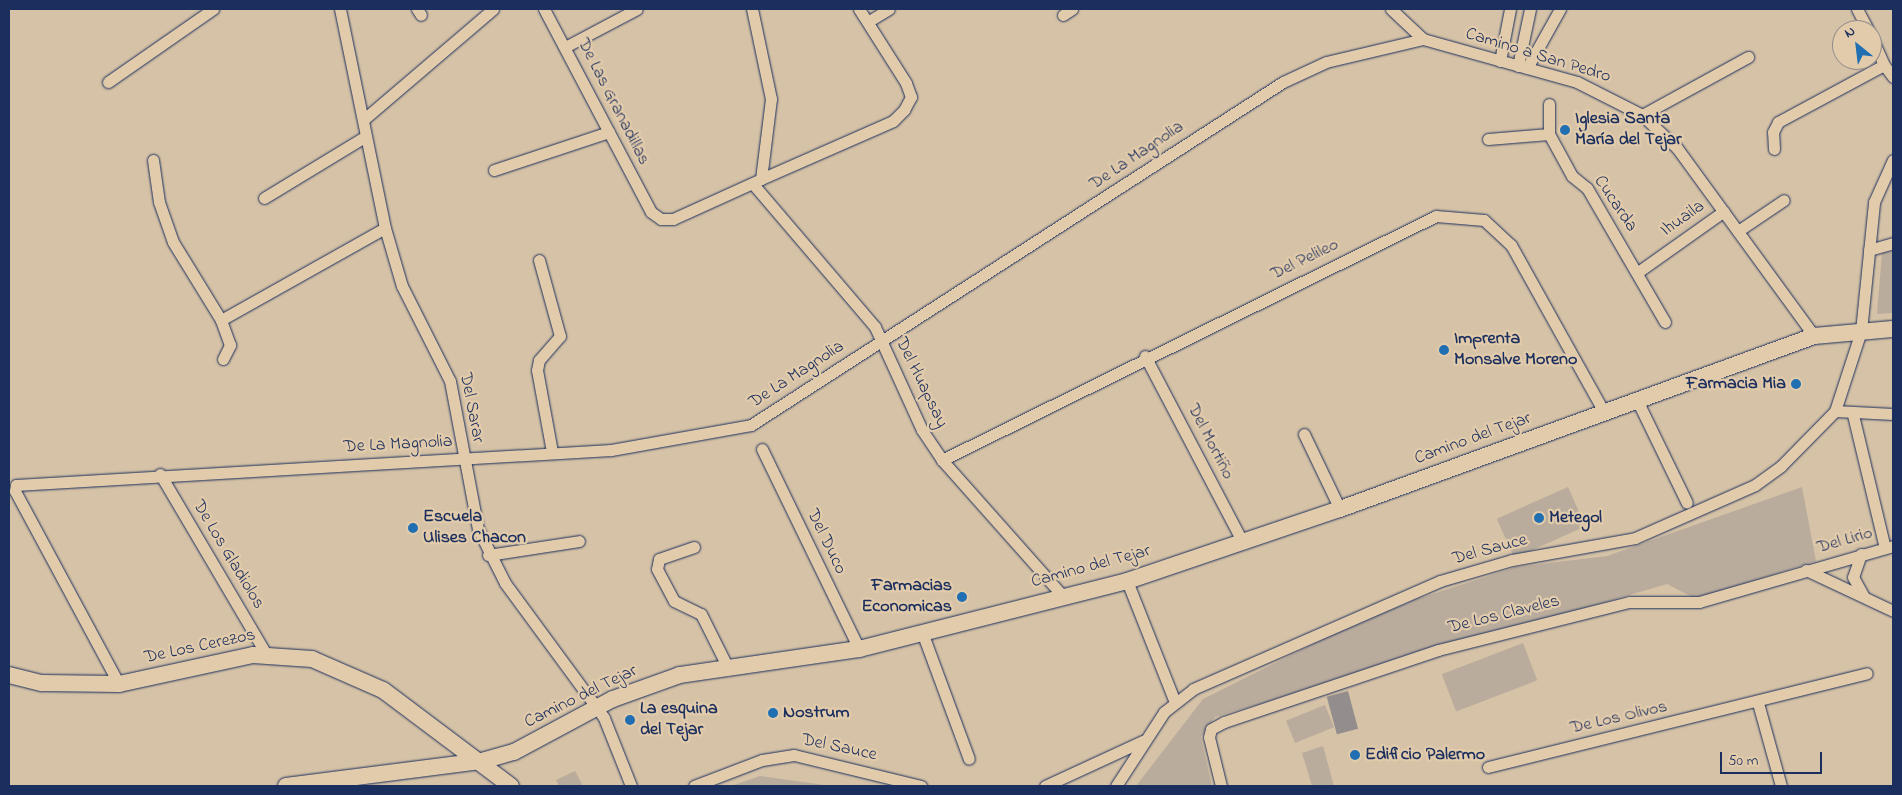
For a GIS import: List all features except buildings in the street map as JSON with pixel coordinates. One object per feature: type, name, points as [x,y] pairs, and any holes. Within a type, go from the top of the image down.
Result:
[{"type":"street","points":[[108,82],[213,9]]},
{"type":"street","name":"Del Sarar","points":[[340,9],[385,228],[402,286],[445,365],[478,529],[488,554],[596,707],[612,733],[631,786]]},
{"type":"street","points":[[363,120],[493,9]]},
{"type":"street","name":"De Las Granadillas","points":[[544,9],[566,47],[651,212],[661,220],[673,219],[757,182]]},
{"type":"street","points":[[566,47],[637,9]]},
{"type":"street","points":[[752,9],[771,99],[757,182]]},
{"type":"street","points":[[757,182],[893,121],[904,110],[910,97],[906,83],[859,9]]},
{"type":"street","points":[[869,22],[889,9]]},
{"type":"street","name":"Camino a San Pedro","points":[[1391,9],[1423,39],[1594,88],[1642,115],[1672,142],[1814,336]]},
{"type":"street","points":[[1500,61],[1510,9]]},
{"type":"street","points":[[1522,67],[1530,9]]},
{"type":"street","points":[[1522,67],[1560,9]]},
{"type":"street","name":"De La Magnolia","points":[[13,482],[611,450],[751,425],[1283,82],[1326,62],[1423,39]]},
{"type":"street","points":[[1642,115],[1748,57]]},
{"type":"street","points":[[1882,60],[1893,77]]},
{"type":"street","points":[[1774,149],[1773,132],[1778,122],[1884,64]]},
{"type":"street","points":[[1488,139],[1549,134],[1549,104]]},
{"type":"street","points":[[494,170],[609,132]]},
{"type":"street","name":"Cucarda","points":[[1549,134],[1638,272],[1665,322]]},
{"type":"street","points":[[264,198],[366,136]]},
{"type":"street","points":[[153,160],[159,202],[173,242],[221,320],[230,345],[223,359]]},
{"type":"street","name":"Del Sauce","points":[[1174,700],[1440,581],[1512,560],[1635,538],[1680,520],[1754,485],[1781,466],[1835,411],[1861,331],[1874,202],[1893,160]]},
{"type":"street","name":"Del Huapsay","points":[[757,182],[864,311],[882,341],[922,430],[942,460],[1062,595]]},
{"type":"street","points":[[1738,231],[1784,200]]},
{"type":"street","name":"Ihuaila","points":[[1638,272],[1724,212]]},
{"type":"street","name":"Del Pelileo","points":[[942,460],[1145,356],[1436,216],[1462,216],[1484,220],[1511,245],[1604,412]]},
{"type":"street","points":[[221,320],[385,228]]},
{"type":"street","points":[[1869,250],[1893,244]]},
{"type":"street","points":[[539,260],[560,336],[539,360],[537,370],[552,452]]},
{"type":"street","name":"Camino del Tejar","points":[[286,786],[482,761],[514,752],[596,707],[680,675],[727,666],[859,649],[1062,595],[1127,581],[1340,509],[1814,336],[1893,329]]},
{"type":"street","name":"Del Mortiño","points":[[1145,356],[1243,543]]},
{"type":"street","points":[[1637,400],[1687,503]]},
{"type":"street","points":[[1835,411],[1853,415],[1893,414]]},
{"type":"street","points":[[1853,415],[1889,547]]},
{"type":"street","points":[[1304,434],[1340,509]]},
{"type":"street","name":"Del Duco","points":[[762,449],[859,649]]},
{"type":"street","name":"De Los Gladiolos","points":[[160,474],[266,654]]},
{"type":"street","points":[[13,482],[15,491],[119,684]]},
{"type":"street","points":[[488,554],[579,541]]},
{"type":"street","points":[[694,547],[659,559],[657,569],[674,601],[701,614],[727,666]]},
{"type":"street","name":"Del Lirio","points":[[1806,570],[1889,547]]},
{"type":"street","points":[[1861,554],[1853,577],[1866,598]]},
{"type":"street","points":[[1806,570],[1893,611]]},
{"type":"street","name":"De Los Claveles","points":[[1221,786],[1209,737],[1211,729],[1224,722],[1438,650],[1549,621],[1629,602],[1699,602],[1806,570]]},
{"type":"street","points":[[1116,786],[1143,741],[1174,700],[1127,581]]},
{"type":"street","points":[[922,632],[970,759]]},
{"type":"street","name":"De Los Cerezos","points":[[9,675],[42,683],[119,684],[266,654],[312,659],[361,678],[482,761],[511,786]]},
{"type":"street","name":"De Los Olivos","points":[[1488,767],[1758,703],[1867,673]]},
{"type":"street","points":[[1758,703],[1781,786]]},
{"type":"street","points":[[1045,786],[1061,782],[1143,741]]},
{"type":"street","name":"Del Sauce","points":[[694,786],[762,760],[794,755],[921,786]]},
{"type":"shaded area","points":[[1893,251],[1893,313],[1877,314],[1882,253]]},
{"type":"shaded area","name":"Metegol","points":[[1568,487],[1585,526],[1514,558],[1497,519]]},
{"type":"shaded area","points":[[1802,487],[1816,561],[1696,599],[1667,584],[1215,717],[1201,737],[1212,786],[1136,786],[1203,699],[1323,639],[1414,600],[1516,567],[1607,556]]},
{"type":"shaded area","points":[[1523,643],[1537,680],[1456,712],[1442,674]]},
{"type":"shaded area","points":[[1348,691],[1358,729],[1337,734],[1327,697]]},
{"type":"shaded area","points":[[1325,705],[1334,727],[1295,743],[1286,721]]},
{"type":"shaded area","points":[[1323,746],[1334,786],[1312,786],[1302,753]]},
{"type":"shaded area","points":[[575,771],[583,786],[559,786],[556,780]]},
{"type":"shaded area","points":[[760,776],[831,786],[731,786]]},
{"type":"place","name":"Iglesia Santa María del Tejar","points":[[1565,130]]},
{"type":"place","name":"Imprenta Monsalve Moreno","points":[[1444,350]]},
{"type":"place","name":"Farmacia Mia","points":[[1796,384]]},
{"type":"place","name":"Metegol","points":[[1539,518]]},
{"type":"place","name":"Escuela Ulises Chacon","points":[[413,528]]},
{"type":"place","name":"Farmacias Economicas","points":[[962,597]]},
{"type":"place","name":"Nostrum","points":[[773,713]]},
{"type":"place","name":"La esquina del Tejar","points":[[630,720]]},
{"type":"place","name":"Edificio Palermo","points":[[1355,755]]}]
